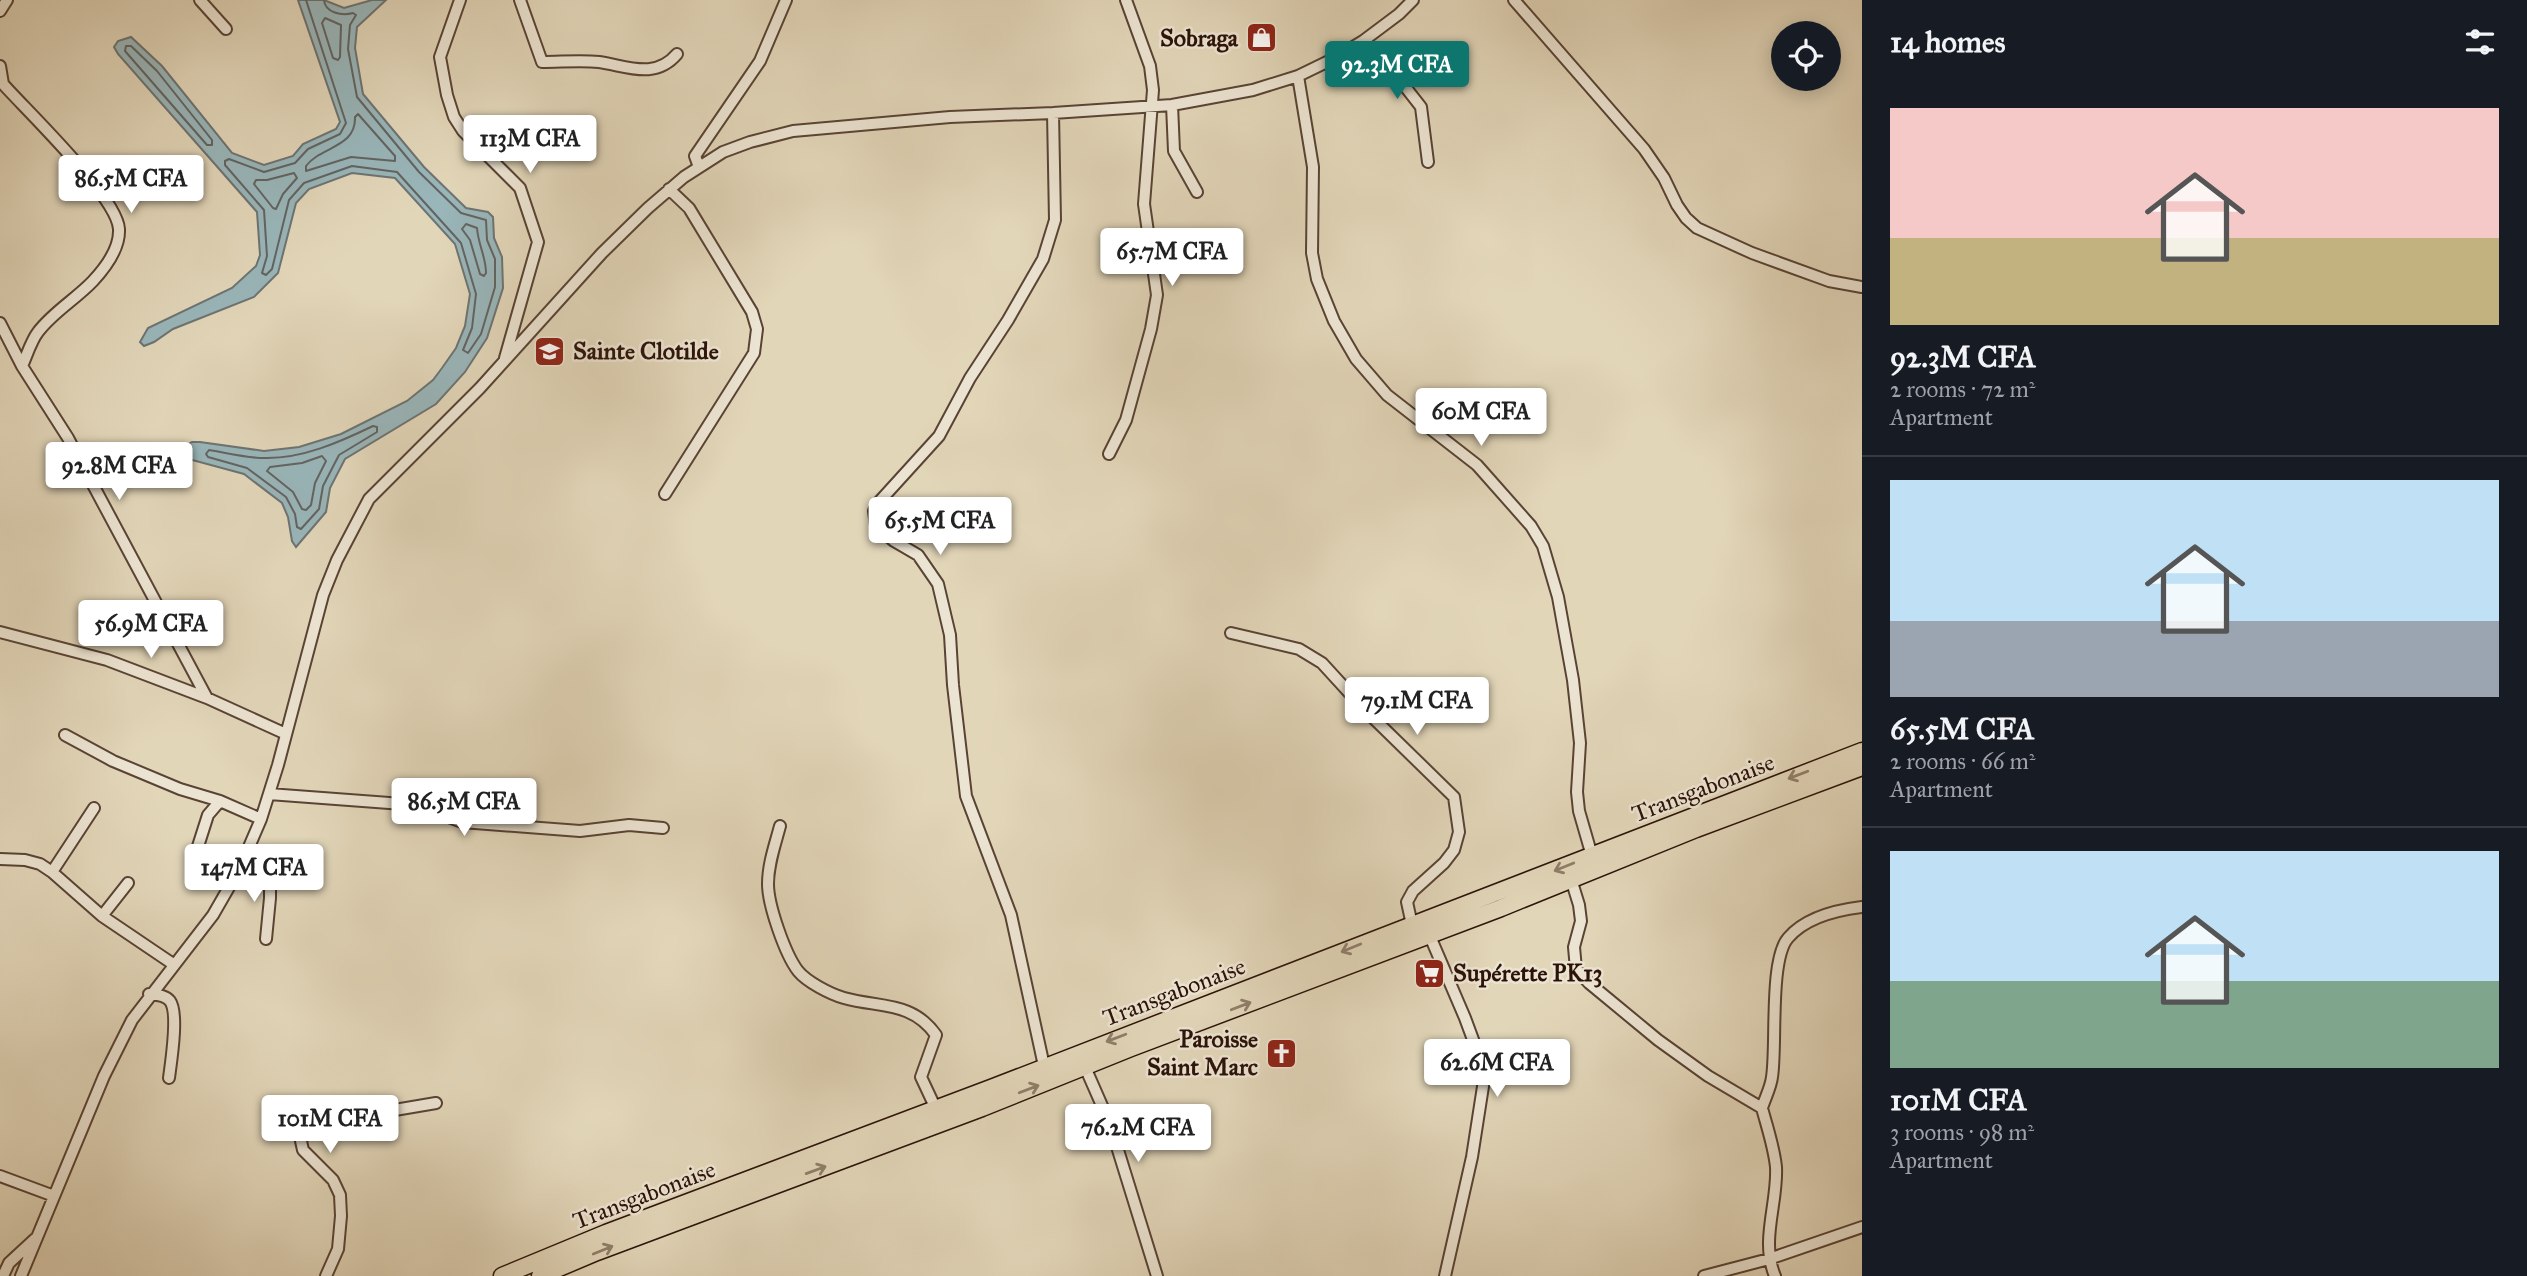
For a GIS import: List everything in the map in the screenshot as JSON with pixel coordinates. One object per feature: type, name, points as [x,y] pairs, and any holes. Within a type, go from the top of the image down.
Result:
[{"type":"highway","name":"Transgabonaise","points":[[502,1276],[606,1233],[936,1109],[1862,751]]},
{"type":"highway","name":"Transgabonaise","points":[[540,1276],[1862,767]]},
{"type":"street","points":[[0,11],[7,0]]},
{"type":"street","points":[[200,0],[226,29]]},
{"type":"street","points":[[460,0],[440,57],[454,117],[463,131],[520,188],[538,242],[504,361]]},
{"type":"street","points":[[520,0],[542,62],[597,62],[649,71],[671,62],[677,54]]},
{"type":"street","points":[[699,167],[695,156],[760,61],[786,0]]},
{"type":"street","points":[[1109,454],[1126,420],[1152,329],[1157,295],[1144,204],[1153,90],[1150,66],[1126,0]]},
{"type":"street","points":[[21,1276],[104,1076],[132,1020],[149,994],[213,915],[240,868],[269,794],[323,595],[337,560],[369,499],[504,361],[602,253],[669,189],[699,167],[736,146],[793,131],[950,117],[1151,107],[1235,95],[1298,76],[1335,58],[1363,41],[1413,0]]},
{"type":"street","points":[[1514,0],[1644,149],[1664,178],[1677,205],[1686,218],[1698,228],[1752,253],[1829,281],[1862,287]]},
{"type":"street","points":[[1363,41],[1392,70],[1421,107],[1428,162]]},
{"type":"street","points":[[0,66],[3,84],[102,192],[114,213],[119,229],[116,248],[94,280],[37,333],[22,366]]},
{"type":"street","points":[[1298,76],[1313,167],[1312,253],[1317,279],[1334,321],[1356,359],[1387,395],[1477,465],[1531,526],[1543,546],[1558,597],[1573,681],[1580,743],[1577,792],[1579,811],[1592,856]]},
{"type":"street","points":[[1172,105],[1174,151],[1197,192]]},
{"type":"street","points":[[1044,1066],[1011,915],[966,796],[950,635],[938,584],[918,555],[880,531],[873,520],[874,511],[880,502],[939,436],[970,377],[1008,320],[1043,259],[1055,220],[1053,113]]},
{"type":"street","points":[[665,494],[754,352],[757,342],[752,312],[689,208],[669,189]]},
{"type":"street","points":[[0,323],[22,366],[68,438],[207,698]]},
{"type":"street","points":[[0,632],[107,660],[207,698],[286,734]]},
{"type":"street","points":[[1231,633],[1299,649],[1322,663],[1365,710],[1454,797],[1459,832],[1454,850],[1444,863],[1413,891],[1407,902],[1412,925]]},
{"type":"street","points":[[65,735],[113,761],[180,789],[220,801],[261,820]]},
{"type":"street","points":[[269,794],[416,805],[462,822],[580,831],[629,825],[663,828]]},
{"type":"street","points":[[193,862],[208,815],[220,801]]},
{"type":"street","points":[[52,872],[93,808]]},
{"type":"street","points":[[780,826],[771,859],[768,885],[772,908],[790,958],[799,972],[842,998],[897,1007],[916,1014],[927,1022],[936,1035],[921,1077],[936,1109]]},
{"type":"street","points":[[0,859],[40,864],[102,916],[173,964]]},
{"type":"street","points":[[240,868],[260,868],[270,875],[266,939]]},
{"type":"street","points":[[1571,879],[1581,921],[1574,947],[1576,969],[1658,1040],[1708,1076],[1762,1108]]},
{"type":"street","points":[[102,916],[128,883]]},
{"type":"street","points":[[1775,1276],[1769,1259],[1776,1169],[1762,1108],[1772,1079],[1780,955],[1787,938],[1820,917],[1862,907]]},
{"type":"street","points":[[1429,934],[1482,1063],[1484,1080],[1472,1157],[1445,1276]]},
{"type":"street","points":[[149,994],[163,996],[171,1002],[174,1014],[169,1078]]},
{"type":"street","points":[[1085,1067],[1110,1124],[1157,1276]]},
{"type":"street","points":[[326,1276],[341,1237],[340,1195],[333,1180],[303,1150],[301,1141],[304,1133],[324,1122],[436,1103]]},
{"type":"street","points":[[0,1176],[54,1196]]},
{"type":"street","points":[[1704,1276],[1769,1259],[1862,1227]]},
{"type":"street","points":[[3,1276],[9,1263],[37,1237]]},
{"type":"water","points":[[298,0],[324,0],[344,8],[372,0],[386,0],[357,27],[355,48],[363,94],[424,167],[466,208],[488,212],[493,217],[494,238],[502,257],[503,288],[487,338],[465,372],[436,404],[345,459],[330,488],[326,512],[296,547],[282,503],[244,474],[181,457],[180,449],[192,442],[264,451],[299,447],[341,434],[407,401],[433,380],[456,348],[465,326],[470,294],[455,244],[395,178],[352,173],[309,189],[296,203],[278,273],[254,297],[173,329],[144,346],[140,342],[148,328],[232,288],[256,266],[260,255],[257,212],[114,47],[118,41],[131,37],[162,66],[232,153],[264,165],[293,156],[303,144],[336,129],[340,122]]},
{"type":"place","name":"Sobraga","points":[[1261,38]]},
{"type":"place","name":"Sainte Clotilde","points":[[550,351]]},
{"type":"place","name":"Supérette PK13","points":[[1430,973]]},
{"type":"place","name":"Paroisse Saint Marc","points":[[1281,1053]]}]
